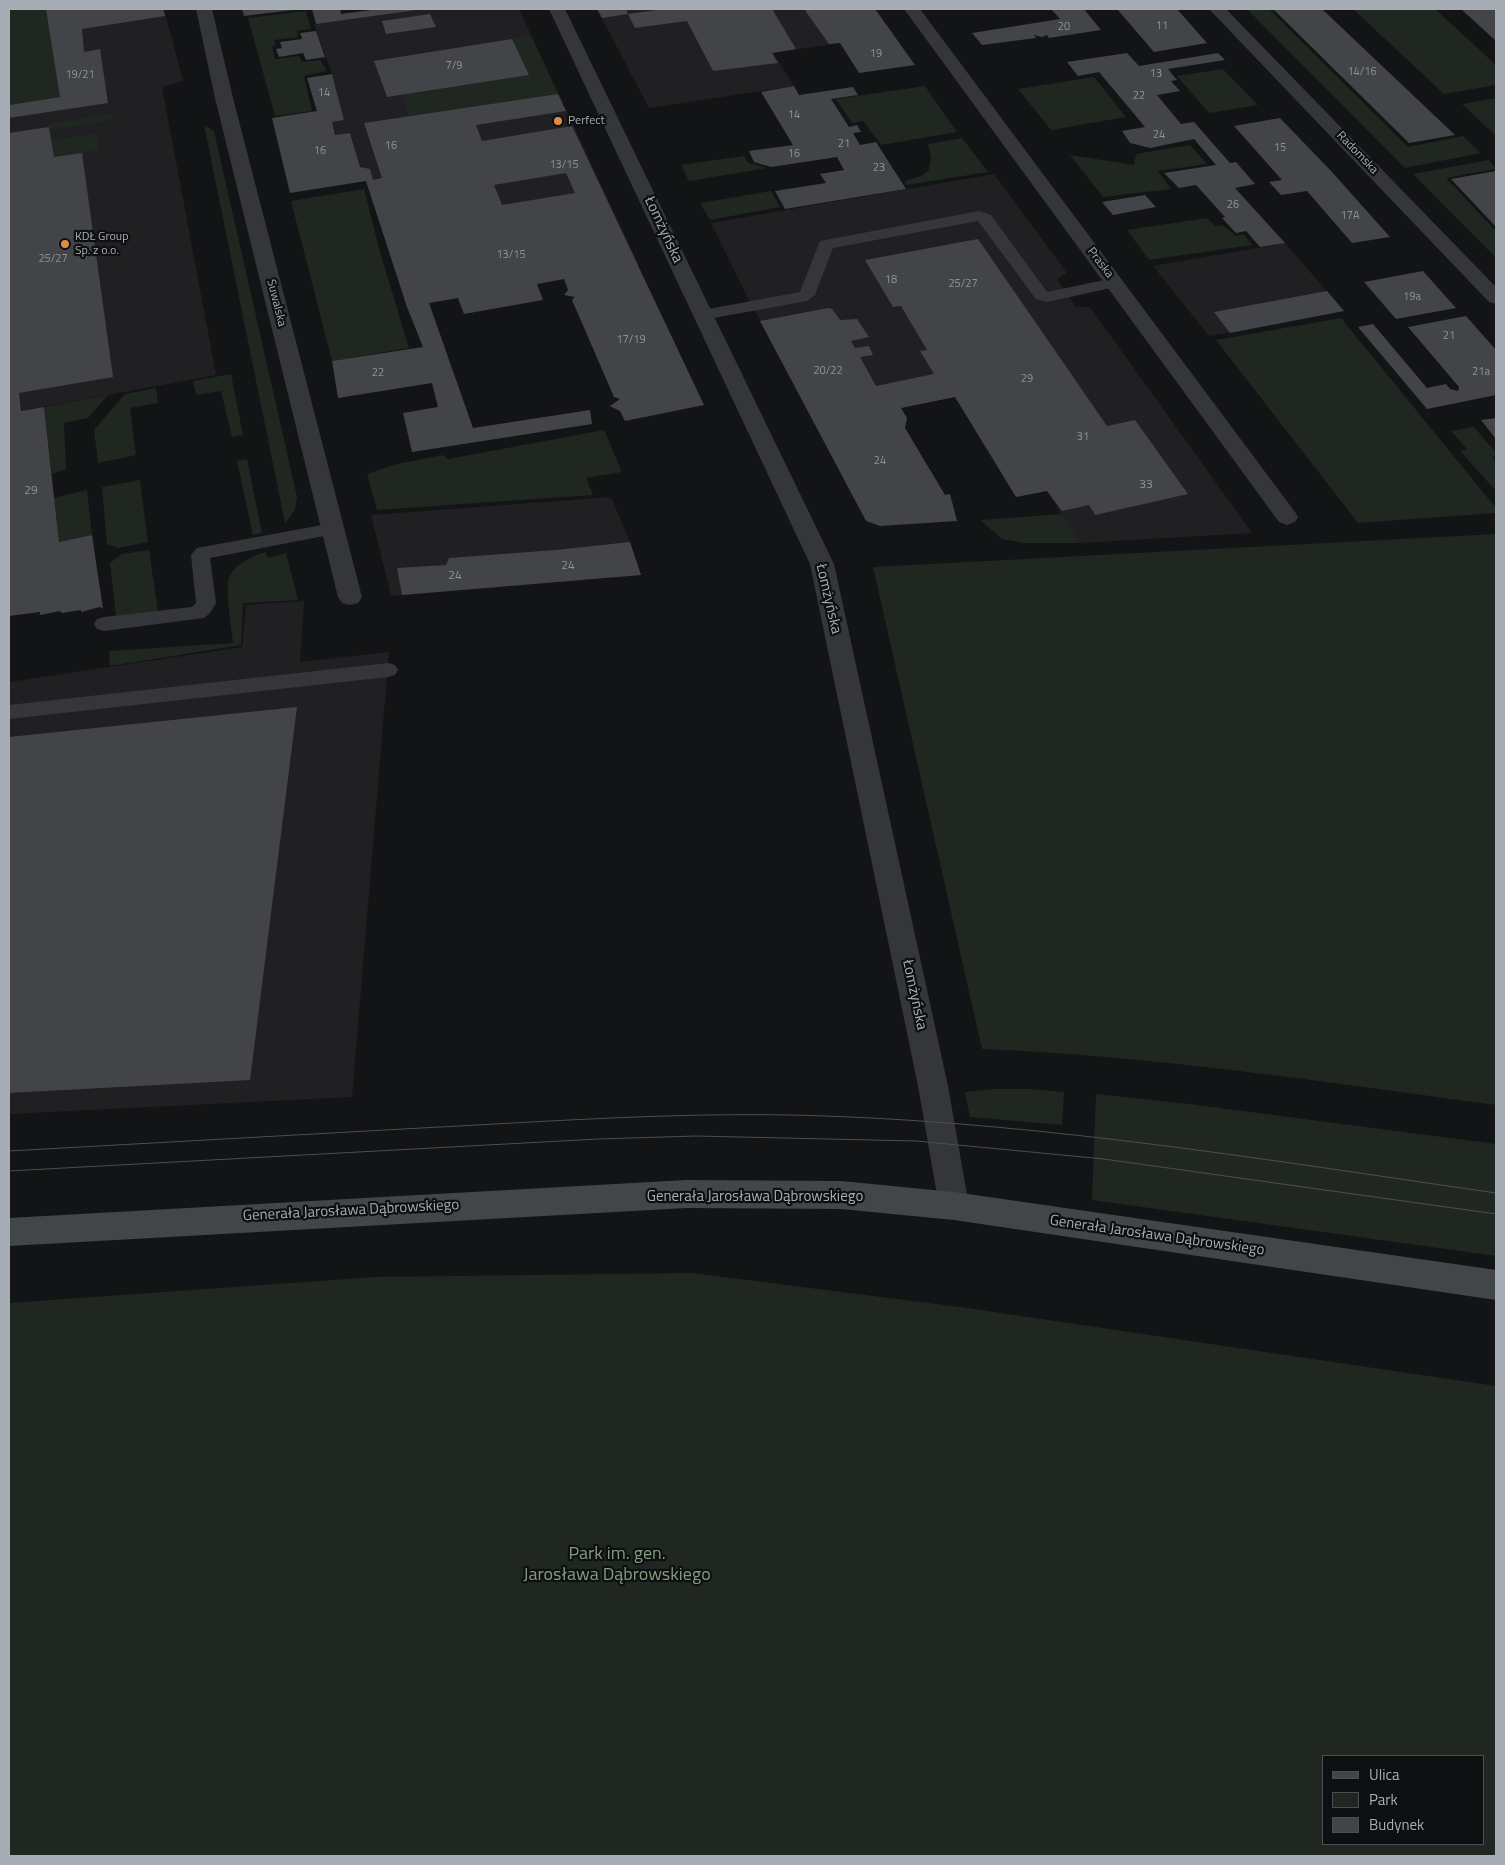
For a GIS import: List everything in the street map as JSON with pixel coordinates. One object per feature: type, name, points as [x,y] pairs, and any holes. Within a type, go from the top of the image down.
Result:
[{"type":"street","name":"Suwalska","points":[[204,9],[227,108],[350,597]]},
{"type":"street","name":"Łomżyńska","points":[[557,9],[822,564],[933,1086],[954,1206]]},
{"type":"street","name":"Praska","points":[[912,9],[1287,517]]},
{"type":"street","name":"Radomska","points":[[1217,9],[1496,298]]},
{"type":"street","name":"Generała Jarosława Dąbrowskiego","points":[[9,1232],[686,1194],[841,1195],[954,1206],[1496,1286]]},
{"type":"lane","points":[[703,315],[801,298],[807,295],[826,244],[979,216],[985,218],[1042,296],[1048,297],[1114,283]]},
{"type":"lane","points":[[104,624],[197,613],[206,603],[200,555],[204,553],[333,529]]},
{"type":"lane","points":[[9,712],[388,670]]},
{"type":"shaded area","points":[[46,9],[164,9],[183,81],[162,87],[216,375],[9,413],[9,118],[61,110]]},
{"type":"shaded area","points":[[425,9],[519,9],[639,266],[407,307],[366,181],[372,180],[370,170],[360,167],[350,133],[335,135],[332,122],[344,120],[332,74],[314,24]]},
{"type":"shaded area","points":[[597,9],[875,9],[894,35],[773,53],[794,86],[649,108]]},
{"type":"shaded area","points":[[994,174],[1067,273],[1057,279],[1076,307],[1090,307],[1252,533],[1080,543],[984,391],[901,408],[768,334],[711,223]]},
{"type":"shaded area","points":[[1285,243],[1344,311],[1209,336],[1153,266]]},
{"type":"shaded area","points":[[611,497],[630,542],[641,575],[391,596],[371,515]]},
{"type":"shaded area","points":[[304,601],[300,662],[389,652],[352,1097],[9,1114],[9,682],[242,647],[246,605]]},
{"type":"green space","points":[[9,9],[48,9],[60,97],[9,105]]},
{"type":"green space","points":[[1247,9],[1269,9],[1408,147],[1463,136],[1481,153],[1405,168]]},
{"type":"green space","points":[[1353,9],[1435,9],[1496,65],[1496,85],[1444,94]]},
{"type":"green space","points":[[306,11],[311,29],[297,31],[298,37],[274,40],[276,45],[272,46],[275,59],[299,56],[302,62],[320,60],[327,71],[304,76],[312,111],[275,116],[248,18]]},
{"type":"green space","points":[[531,36],[558,94],[409,116],[402,95],[528,75],[512,39]]},
{"type":"green space","points":[[1223,69],[1258,105],[1209,113],[1177,76]]},
{"type":"green space","points":[[1094,77],[1126,117],[1051,130],[1018,89]]},
{"type":"green space","points":[[925,86],[957,132],[881,145],[863,121],[852,123],[836,99]]},
{"type":"green space","points":[[1496,98],[1496,136],[1462,104]]},
{"type":"green space","points":[[112,114],[113,117],[105,121],[51,130],[48,124]]},
{"type":"green space","points":[[204,125],[214,131],[297,497],[295,510],[285,523]]},
{"type":"green space","points":[[97,133],[99,150],[54,157],[52,140]]},
{"type":"green space","points":[[962,138],[988,172],[907,185],[905,181],[921,176],[929,170],[931,158],[928,144]]},
{"type":"green space","points":[[1190,145],[1207,164],[1158,171],[1171,189],[1103,197],[1070,155],[1134,165],[1136,154]]},
{"type":"green space","points":[[744,156],[748,163],[767,168],[689,181],[681,165]]},
{"type":"green space","points":[[1489,160],[1496,169],[1446,178],[1496,231],[1496,258],[1413,174]]},
{"type":"green space","points":[[364,189],[380,252],[409,348],[332,361],[291,201]]},
{"type":"green space","points":[[771,191],[780,207],[710,220],[700,203]]},
{"type":"green space","points":[[1207,218],[1215,226],[1223,225],[1236,236],[1244,234],[1252,245],[1149,260],[1127,230]]},
{"type":"green space","points":[[1341,318],[1496,508],[1496,513],[1358,523],[1216,340]]},
{"type":"green space","points":[[231,374],[243,435],[232,437],[221,391],[196,395],[193,381]]},
{"type":"green space","points":[[156,388],[158,403],[130,408],[136,455],[98,463],[94,430],[125,394]]},
{"type":"green space","points":[[108,395],[88,418],[64,423],[66,469],[52,474],[44,407]]},
{"type":"green space","points":[[1474,427],[1496,453],[1496,456],[1492,457],[1496,463],[1496,491],[1460,451],[1467,449],[1451,431]]},
{"type":"green space","points":[[604,430],[622,472],[586,478],[593,495],[377,510],[367,474],[397,464],[443,455],[448,459]]},
{"type":"green space","points":[[247,459],[262,533],[253,535],[237,461]]},
{"type":"green space","points":[[140,480],[148,542],[118,548],[107,544],[102,487]]},
{"type":"green space","points":[[87,490],[92,535],[59,542],[54,498]]},
{"type":"green space","points":[[1063,514],[1080,543],[1024,543],[1002,539],[980,520]]},
{"type":"green space","points":[[1496,534],[1496,1105],[1304,1079],[1111,1057],[982,1049],[873,567]]},
{"type":"green space","points":[[149,550],[158,612],[116,616],[110,563],[122,554]]},
{"type":"green space","points":[[265,552],[268,558],[286,553],[298,600],[243,603],[241,645],[110,666],[109,651],[233,643],[228,596],[231,573],[242,563]]},
{"type":"green space","points":[[993,1089],[1030,1089],[1064,1092],[1062,1125],[970,1117],[965,1092]]},
{"type":"green space","points":[[1096,1094],[1189,1104],[1496,1144],[1496,1256],[1092,1200]]},
{"type":"green space","name":"Park im. gen. Jarosława Dąbrowskiego","points":[[692,1273],[960,1307],[1496,1386],[1496,1856],[9,1856],[9,1303],[376,1277]]},
{"type":"building","points":[[46,9],[163,9],[165,16],[82,29],[84,52],[100,49],[108,103],[9,118],[9,105],[60,97]]},
{"type":"building","points":[[242,9],[293,9],[293,10],[244,16]]},
{"type":"building","points":[[312,9],[340,9],[341,14],[378,9],[417,10],[316,24]]},
{"type":"building","points":[[597,9],[626,9],[628,14],[602,18]]},
{"type":"building","points":[[664,9],[772,9],[796,49],[772,53],[778,63],[713,71],[687,21],[635,28],[628,14]]},
{"type":"building","points":[[804,9],[875,9],[915,65],[859,73],[840,43],[829,44]]},
{"type":"building","points":[[1051,9],[1084,9],[1101,30],[1049,38],[1047,35],[1042,37],[1034,35],[1036,38],[982,45],[972,33],[1060,19]]},
{"type":"building","points":[[1117,9],[1177,9],[1207,43],[1154,52]]},
{"type":"building","points":[[1273,9],[1322,9],[1455,135],[1409,143]]},
{"type":"building","points":[[1461,9],[1496,10],[1496,41]]},
{"type":"building","points":[[430,14],[436,27],[386,34],[382,21]]},
{"type":"building","points":[[316,31],[325,57],[306,60],[303,53],[279,57],[276,49],[282,48],[280,42],[302,39],[300,33]]},
{"type":"building","points":[[512,39],[529,75],[387,97],[374,61]]},
{"type":"building","points":[[1127,53],[1139,66],[1218,53],[1225,60],[1168,69],[1177,80],[1171,81],[1180,91],[1157,95],[1181,124],[1194,122],[1230,163],[1236,162],[1255,184],[1235,188],[1285,243],[1260,247],[1246,231],[1236,233],[1222,218],[1225,217],[1196,185],[1179,188],[1164,173],[1216,165],[1194,139],[1150,148],[1130,143],[1122,131],[1145,127],[1099,72],[1078,76],[1067,62]]},
{"type":"building","points":[[332,74],[344,120],[332,122],[335,135],[350,133],[360,167],[370,169],[373,180],[382,178],[364,123],[558,94],[566,111],[476,125],[482,141],[572,126],[704,405],[625,421],[620,411],[610,406],[620,399],[614,397],[572,300],[575,297],[564,295],[568,290],[564,279],[537,284],[543,300],[464,314],[458,298],[429,303],[473,428],[590,410],[592,424],[412,452],[403,413],[438,407],[432,383],[338,398],[332,361],[423,347],[407,307],[366,181],[290,193],[272,118],[317,111],[307,78]],"holes":[[[566,173],[575,193],[502,205],[494,185]]]},
{"type":"building","points":[[794,86],[799,95],[853,87],[858,95],[831,99],[849,127],[857,125],[861,132],[853,133],[860,145],[876,142],[906,189],[785,209],[775,191],[826,183],[820,174],[844,170],[837,157],[771,167],[754,162],[749,151],[793,145],[761,92]]},
{"type":"building","points":[[1280,118],[1332,172],[1390,237],[1352,243],[1307,191],[1281,195],[1269,182],[1282,180],[1234,126]]},
{"type":"building","points":[[49,127],[54,157],[82,153],[113,377],[19,393],[21,411],[44,407],[59,542],[92,535],[103,609],[100,607],[81,612],[81,610],[62,613],[60,611],[40,615],[40,612],[9,616],[9,133]]},
{"type":"building","points":[[1496,171],[1496,227],[1451,179]]},
{"type":"building","points":[[1145,195],[1156,207],[1113,215],[1102,202]]},
{"type":"building","points":[[978,239],[1107,426],[1135,420],[1188,494],[1095,515],[1089,505],[1062,511],[1047,491],[1016,497],[955,397],[901,408],[907,418],[905,428],[945,495],[950,494],[957,521],[880,526],[866,521],[760,321],[828,308],[832,309],[840,320],[857,319],[869,337],[851,341],[855,348],[869,346],[873,355],[860,357],[876,386],[934,374],[920,351],[927,350],[901,306],[893,307],[865,260]]},
{"type":"building","points":[[1423,271],[1456,308],[1396,319],[1364,282]]},
{"type":"building","points":[[1327,291],[1344,311],[1230,333],[1214,312]]},
{"type":"building","points":[[1466,316],[1496,350],[1496,395],[1427,409],[1358,327],[1373,324],[1427,388],[1446,384],[1450,389],[1458,391],[1459,387],[1408,327]]},
{"type":"building","points":[[1496,418],[1496,439],[1481,420]]},
{"type":"building","points":[[630,542],[641,575],[402,595],[397,568],[446,565],[449,558]]},
{"type":"building","points":[[297,707],[250,1080],[9,1093],[9,737]]},
{"type":"tram line","points":[[9,1151],[624,1117],[826,1116],[910,1120],[1078,1135],[1496,1193]]},
{"type":"tram line","points":[[9,1171],[598,1139],[696,1136],[916,1141],[1104,1159],[1496,1214]]},
{"type":"place","name":"Perfect","points":[[558,121]]},
{"type":"place","name":"KDŁ Group Sp. z o.o.","points":[[65,244]]}]
